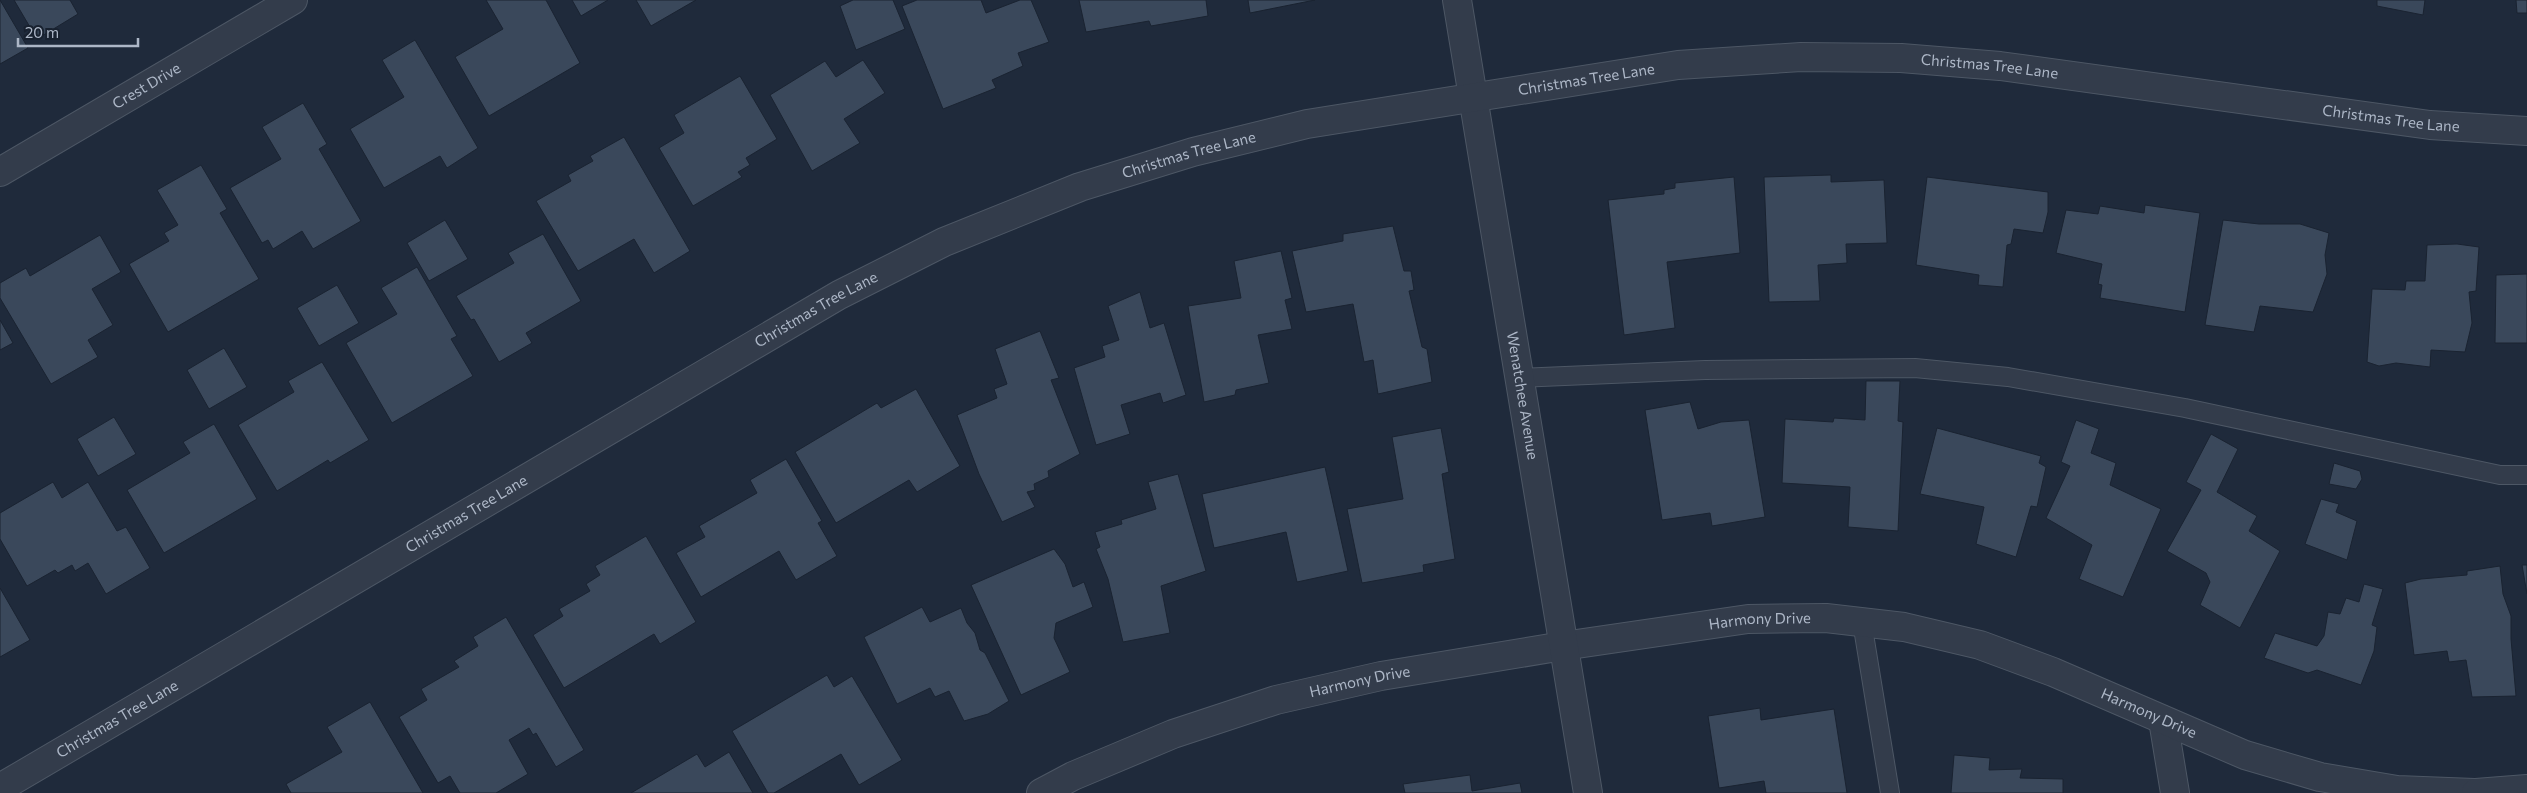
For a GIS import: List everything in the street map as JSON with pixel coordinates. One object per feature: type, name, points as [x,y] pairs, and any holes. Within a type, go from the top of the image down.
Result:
[{"type":"street","name":"Crest Drive","points":[[0,172],[293,0]]},
{"type":"street","name":"Wenatchee Avenue","points":[[1457,0],[1588,793]]},
{"type":"street","name":"Christmas Tree Lane","points":[[0,788],[839,295],[944,242],[1080,187],[1193,152],[1307,124],[1473,96],[1678,65],[1801,57],[1901,58],[2000,66],[2430,125],[2527,131]]},
{"type":"street","name":"Harmony Drive","points":[[1041,793],[1073,776],[1173,734],[1276,700],[1381,676],[1563,646],[1748,619],[1826,618],[1904,627],[1980,645],[2053,672],[2245,756],[2320,777],[2397,790],[2475,793],[2527,789]]},
{"type":"street","points":[[2163,720],[2175,793]]},
{"type":"lane","points":[[1519,378],[1705,370],[1915,368],[2008,378],[2185,408],[2500,475],[2527,475]]},
{"type":"lane","points":[[1862,622],[1890,793]]},
{"type":"building","points":[[0,0],[28,48],[0,64]]},
{"type":"building","points":[[14,0],[70,0],[78,14],[37,39]]},
{"type":"building","points":[[486,0],[546,0],[580,63],[489,116],[455,57],[503,29]]},
{"type":"building","points":[[572,0],[608,0],[581,16]]},
{"type":"building","points":[[636,0],[696,0],[651,26]]},
{"type":"building","points":[[853,0],[893,0],[905,29],[856,50],[840,6]]},
{"type":"building","points":[[917,0],[981,0],[986,13],[1020,0],[1031,0],[1049,42],[1018,53],[1023,66],[992,80],[996,88],[943,109],[902,6]]},
{"type":"building","points":[[1079,0],[1206,0],[1208,16],[1151,26],[1149,21],[1086,32]]},
{"type":"building","points":[[1248,0],[1315,0],[1250,13]]},
{"type":"building","points":[[2377,0],[2425,0],[2423,15],[2377,6]]},
{"type":"building","points":[[2516,0],[2527,0],[2527,13],[2517,13]]},
{"type":"building","points":[[415,40],[478,148],[447,168],[440,156],[384,188],[350,129],[404,97],[382,60]]},
{"type":"building","points":[[863,60],[885,93],[844,119],[860,143],[812,171],[770,95],[825,61],[836,77]]},
{"type":"building","points":[[740,76],[777,139],[746,158],[750,165],[738,172],[742,177],[693,206],[659,148],[684,133],[674,115]]},
{"type":"building","points":[[303,103],[327,144],[319,149],[361,221],[313,249],[302,231],[273,249],[268,240],[262,243],[230,188],[281,159],[262,127]]},
{"type":"building","points":[[624,137],[690,251],[654,273],[634,239],[578,271],[536,201],[571,181],[568,175],[593,161],[590,156]]},
{"type":"building","points":[[201,165],[227,209],[220,213],[259,279],[168,332],[129,264],[169,241],[164,233],[178,225],[157,190]]},
{"type":"building","points":[[1831,175],[1831,182],[1884,180],[1887,243],[1846,244],[1847,263],[1818,265],[1820,301],[1769,302],[1764,177]]},
{"type":"building","points":[[1734,177],[1740,253],[1667,262],[1675,328],[1624,335],[1608,200],[1664,194],[1664,190],[1675,188],[1675,183]]},
{"type":"building","points":[[1927,177],[2048,192],[2048,212],[2043,233],[2014,229],[2011,244],[2007,245],[2003,287],[1978,285],[1979,275],[1916,265]]},
{"type":"building","points":[[2145,205],[2200,213],[2185,312],[2100,298],[2102,285],[2098,284],[2102,264],[2056,253],[2066,210],[2098,214],[2100,206],[2144,213]]},
{"type":"building","points":[[445,220],[468,259],[429,281],[407,243]]},
{"type":"building","points":[[2223,220],[2259,224],[2300,224],[2329,233],[2325,255],[2327,274],[2313,312],[2260,306],[2254,332],[2205,325]]},
{"type":"building","points":[[1393,226],[1404,271],[1411,271],[1414,290],[1409,291],[1422,347],[1427,349],[1432,382],[1378,394],[1373,360],[1364,362],[1353,304],[1306,312],[1292,251],[1343,241],[1343,234]]},
{"type":"building","points":[[543,234],[581,301],[526,333],[532,343],[499,362],[474,319],[471,320],[456,296],[514,263],[508,253]]},
{"type":"building","points":[[100,235],[121,272],[92,289],[113,325],[88,340],[98,357],[51,384],[0,298],[0,283],[26,268],[30,276]]},
{"type":"building","points":[[2457,244],[2479,247],[2476,291],[2469,292],[2472,323],[2465,352],[2431,350],[2430,367],[2396,363],[2379,366],[2367,362],[2372,289],[2405,290],[2406,281],[2425,281],[2427,245]]},
{"type":"building","points":[[1281,251],[1292,298],[1285,300],[1292,329],[1258,335],[1269,383],[1236,390],[1235,395],[1204,402],[1188,306],[1241,298],[1234,261]]},
{"type":"building","points":[[417,267],[457,336],[451,339],[473,376],[392,423],[346,343],[397,314],[381,288]]},
{"type":"building","points":[[2527,274],[2527,343],[2495,343],[2496,275]]},
{"type":"building","points":[[337,285],[359,323],[319,346],[297,308]]},
{"type":"building","points":[[1140,292],[1150,328],[1164,323],[1186,395],[1163,403],[1160,393],[1121,405],[1130,434],[1096,445],[1074,368],[1105,357],[1102,346],[1119,340],[1108,306]]},
{"type":"building","points":[[0,320],[13,343],[0,350]]},
{"type":"building","points":[[1040,331],[1059,378],[1051,380],[1080,454],[1048,471],[1049,477],[1034,484],[1035,490],[1027,492],[1035,507],[1002,522],[979,474],[957,415],[997,398],[994,389],[1007,384],[995,349]]},
{"type":"building","points":[[224,348],[247,387],[209,409],[187,370]]},
{"type":"building","points":[[322,362],[369,440],[330,463],[328,460],[277,491],[238,425],[294,392],[288,381]]},
{"type":"building","points":[[1866,381],[1900,381],[1898,421],[1903,422],[1898,531],[1848,527],[1850,487],[1782,483],[1785,419],[1833,422],[1834,418],[1865,420]]},
{"type":"building","points":[[916,389],[960,466],[917,492],[909,480],[836,523],[795,452],[877,403],[881,408]]},
{"type":"building","points":[[1690,402],[1698,429],[1721,422],[1749,420],[1765,517],[1712,526],[1710,513],[1662,520],[1645,410]]},
{"type":"building","points":[[114,417],[136,454],[98,476],[77,439]]},
{"type":"building","points":[[2076,420],[2099,429],[2091,453],[2116,463],[2110,485],[2161,509],[2123,597],[2079,579],[2092,545],[2046,518],[2070,466],[2061,462]]},
{"type":"building","points":[[214,424],[257,499],[164,553],[127,490],[190,453],[183,442]]},
{"type":"building","points":[[1441,428],[1449,472],[1442,474],[1455,559],[1423,565],[1424,572],[1362,583],[1347,509],[1403,499],[1392,437]]},
{"type":"building","points":[[1937,428],[2041,456],[2039,463],[2046,467],[2037,507],[2031,506],[2016,557],[1976,544],[1984,507],[1920,494]]},
{"type":"building","points":[[2211,434],[2238,449],[2217,492],[2257,516],[2249,531],[2280,551],[2240,628],[2200,605],[2210,582],[2206,573],[2167,551],[2201,490],[2186,482]]},
{"type":"building","points":[[786,459],[822,521],[818,523],[837,556],[796,580],[779,551],[701,597],[676,553],[705,537],[699,526],[757,493],[750,480]]},
{"type":"building","points":[[2334,463],[2360,471],[2362,479],[2356,489],[2329,484]]},
{"type":"building","points":[[1325,467],[1348,571],[1297,582],[1286,532],[1214,548],[1202,494]]},
{"type":"building","points":[[1178,474],[1206,571],[1161,586],[1170,633],[1123,642],[1108,579],[1096,549],[1100,547],[1095,532],[1122,524],[1121,520],[1156,509],[1148,482]]},
{"type":"building","points":[[53,482],[62,498],[88,482],[117,531],[126,527],[150,568],[106,594],[88,563],[75,571],[72,565],[58,573],[55,570],[27,586],[0,539],[0,513]]},
{"type":"building","points":[[2321,499],[2339,504],[2336,512],[2357,521],[2347,560],[2305,544]]},
{"type":"building","points":[[646,536],[696,622],[660,644],[654,634],[564,688],[533,635],[563,616],[559,609],[590,591],[586,584],[600,575],[595,566]]},
{"type":"building","points":[[1054,549],[1065,564],[1073,587],[1084,582],[1093,607],[1056,623],[1054,638],[1070,672],[1021,695],[971,585]]},
{"type":"building","points":[[2522,565],[2527,565],[2527,594]]},
{"type":"building","points":[[2500,566],[2503,594],[2511,616],[2516,696],[2472,697],[2466,660],[2449,662],[2447,651],[2414,655],[2405,583],[2421,579],[2467,575],[2467,571]]},
{"type":"building","points":[[2364,584],[2383,589],[2372,625],[2377,627],[2374,651],[2361,685],[2317,670],[2308,673],[2264,658],[2275,633],[2317,646],[2324,636],[2328,612],[2340,614],[2346,598],[2359,602]]},
{"type":"building","points":[[0,588],[30,640],[0,657]]},
{"type":"building","points":[[922,607],[930,622],[961,608],[967,623],[975,633],[980,650],[985,653],[1009,701],[988,714],[964,721],[949,691],[935,697],[930,688],[897,704],[864,637]]},
{"type":"building","points":[[506,617],[584,750],[556,767],[536,733],[533,735],[529,728],[509,740],[528,774],[496,793],[460,793],[450,776],[438,783],[399,717],[427,700],[421,689],[459,667],[454,661],[478,646],[473,637]]},
{"type":"building","points":[[827,675],[834,687],[852,676],[902,760],[859,785],[841,754],[774,793],[768,793],[732,731]]},
{"type":"building","points":[[370,702],[423,793],[291,793],[286,784],[342,752],[327,727]]},
{"type":"building","points":[[1760,708],[1761,720],[1834,709],[1847,793],[1766,793],[1764,781],[1719,788],[1708,716]]},
{"type":"building","points":[[729,752],[753,793],[631,793],[697,754],[705,767]]},
{"type":"building","points":[[1954,755],[1990,758],[1989,770],[2022,769],[2020,778],[2063,779],[2063,793],[1951,793]]},
{"type":"building","points":[[1470,775],[1472,791],[1520,783],[1522,793],[1405,793],[1403,784]]}]
